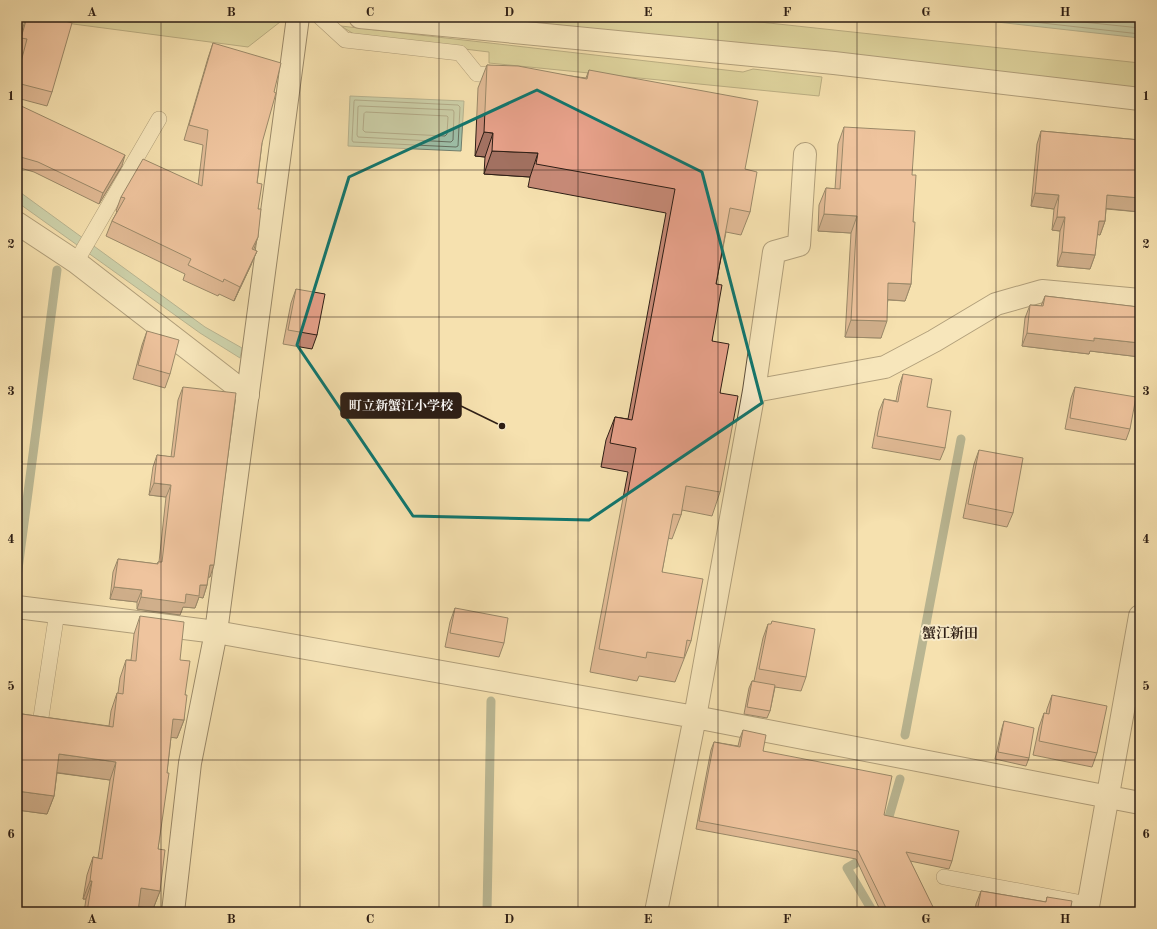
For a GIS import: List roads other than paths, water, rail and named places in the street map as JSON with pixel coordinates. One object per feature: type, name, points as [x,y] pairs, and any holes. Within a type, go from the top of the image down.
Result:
[{"type":"street","points":[[173,912],[190,763],[216,632],[298,17]]},
{"type":"street","points":[[360,17],[834,64],[1140,99]]},
{"type":"street","points":[[656,912],[695,717],[754,391],[774,252],[799,245],[805,154]]},
{"type":"street","points":[[17,223],[78,259],[248,395]]},
{"type":"street","points":[[754,391],[885,367],[996,304],[1042,291],[1140,300]]},
{"type":"street","points":[[17,607],[216,632],[695,717],[1140,803]]},
{"type":"street","points":[[1088,908],[1108,797],[1134,691],[1140,616]]},
{"type":"lane","points":[[320,17],[345,40],[460,53],[477,74],[519,76]]},
{"type":"lane","points":[[78,259],[159,119]]},
{"type":"lane","points":[[40,724],[57,612]]},
{"type":"lane","points":[[944,878],[1088,908]]},
{"type":"water","points":[[952,17],[1140,17],[1140,38]]},
{"type":"water","points":[[350,96],[464,101],[461,151],[348,146]]},
{"type":"water","points":[[17,190],[205,327],[242,348],[240,358],[200,333],[17,202]]},
{"type":"waterway","points":[[17,577],[57,270]]},
{"type":"waterway","points":[[905,735],[961,439]]},
{"type":"waterway","points":[[487,912],[491,701]]},
{"type":"waterway","points":[[887,828],[900,779]]},
{"type":"waterway","points":[[868,856],[847,868],[873,912]]},
{"type":"place","name":"町立新蟹江小学校","points":[[502,426]]},
{"type":"district","name":"蟹江新田","points":[[950,633]]}]
